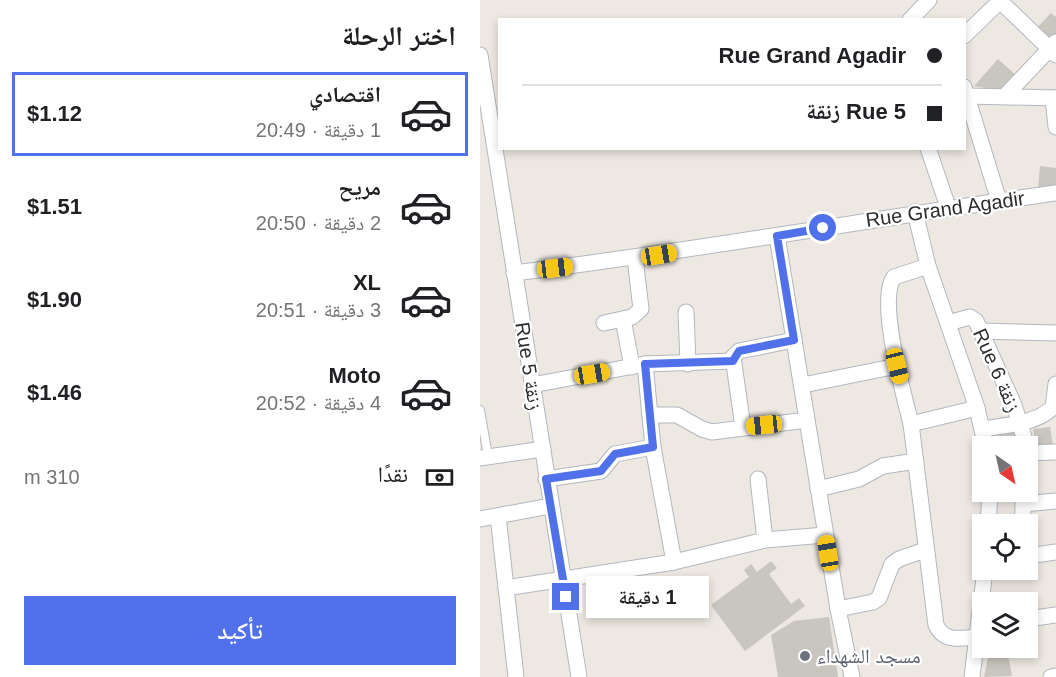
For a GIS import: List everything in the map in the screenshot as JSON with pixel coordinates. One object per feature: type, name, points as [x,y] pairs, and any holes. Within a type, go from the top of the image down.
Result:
[{"type":"street","points":[[966,34],[1000,0],[1054,48],[1005,96]]},
{"type":"street","name":"Rue 5 زنقة","points":[[480,55],[484,105],[514,273],[579,677]]},
{"type":"street","points":[[999,201],[967,100],[1005,96],[1055,98],[1056,127]]},
{"type":"street","points":[[929,150],[948,207]]},
{"type":"street","name":"Rue Grand Agadir","points":[[514,273],[635,258],[915,212],[1056,193]]},
{"type":"street","points":[[915,212],[928,266],[977,408],[984,436]]},
{"type":"street","points":[[777,236],[803,385],[837,609],[852,677]]},
{"type":"street","points":[[604,323],[624,319],[638,313],[642,305],[635,258]]},
{"type":"street","points":[[928,266],[901,274],[890,282],[889,309],[897,366],[911,424],[925,550],[938,629],[949,638],[972,632]]},
{"type":"street","points":[[686,312],[688,364]]},
{"type":"street","name":"Rue 6 زنقة","points":[[948,323],[972,317],[1020,422],[1024,436]]},
{"type":"street","points":[[624,319],[639,365],[650,415],[653,447],[674,562]]},
{"type":"street","points":[[980,331],[1056,333]]},
{"type":"street","points":[[743,427],[733,361],[739,351],[794,340]]},
{"type":"street","points":[[532,385],[639,365],[733,361]]},
{"type":"street","points":[[803,385],[897,366]]},
{"type":"street","points":[[983,429],[1020,422],[1052,409],[1056,384]]},
{"type":"street","points":[[911,424],[977,408]]},
{"type":"street","points":[[650,415],[677,415],[707,431],[807,420]]},
{"type":"street","points":[[546,479],[596,473],[605,469],[615,454],[653,447]]},
{"type":"street","points":[[484,457],[543,448]]},
{"type":"street","points":[[1038,451],[1056,452]]},
{"type":"street","points":[[818,489],[859,479],[883,466],[916,461]]},
{"type":"street","points":[[758,479],[765,540]]},
{"type":"street","points":[[1038,499],[1056,501]]},
{"type":"street","points":[[480,519],[550,506]]},
{"type":"street","points":[[498,516],[516,677]]},
{"type":"street","points":[[506,588],[674,562],[765,540],[825,535]]},
{"type":"street","points":[[837,609],[873,602],[879,598],[892,564],[899,558],[925,550]]},
{"type":"street","points":[[1038,555],[1056,552]]},
{"type":"street","points":[[1038,618],[1056,615]]},
{"type":"street","points":[[972,677],[975,658]]},
{"type":"street","points":[[1051,677],[1056,676]]},
{"type":"lane","points":[[480,410],[484,457]]},
{"type":"building","points":[[1051,13],[1056,17],[1056,37],[1051,43],[1036,29]]},
{"type":"building","points":[[998,59],[1018,77],[1005,91],[974,86]]},
{"type":"building","points":[[1040,166],[1056,168],[1056,187],[1038,190]]},
{"type":"building","points":[[1050,427],[1053,446],[1038,448],[1038,436],[1034,436],[1033,429]]},
{"type":"building","points":[[1023,430],[1024,436],[999,436],[998,434]]},
{"type":"building","points":[[771,561],[777,568],[769,574],[791,604],[799,598],[805,606],[745,651],[711,605],[749,577],[744,570],[751,564],[757,572]]},
{"type":"building","name":"مسجد الشهداء","points":[[829,617],[838,677],[778,677],[771,635],[794,621]]},
{"type":"building","points":[[988,658],[1009,658],[1012,676],[984,677]]},
{"type":"place","name":"مسجد الشهداء","points":[[805,656]]},
{"type":"route","points":[[566,597],[546,479],[596,473],[605,469],[615,454],[653,447],[645,364],[682,365],[733,361],[733,357],[739,351],[794,340],[777,236],[823,228]]}]
